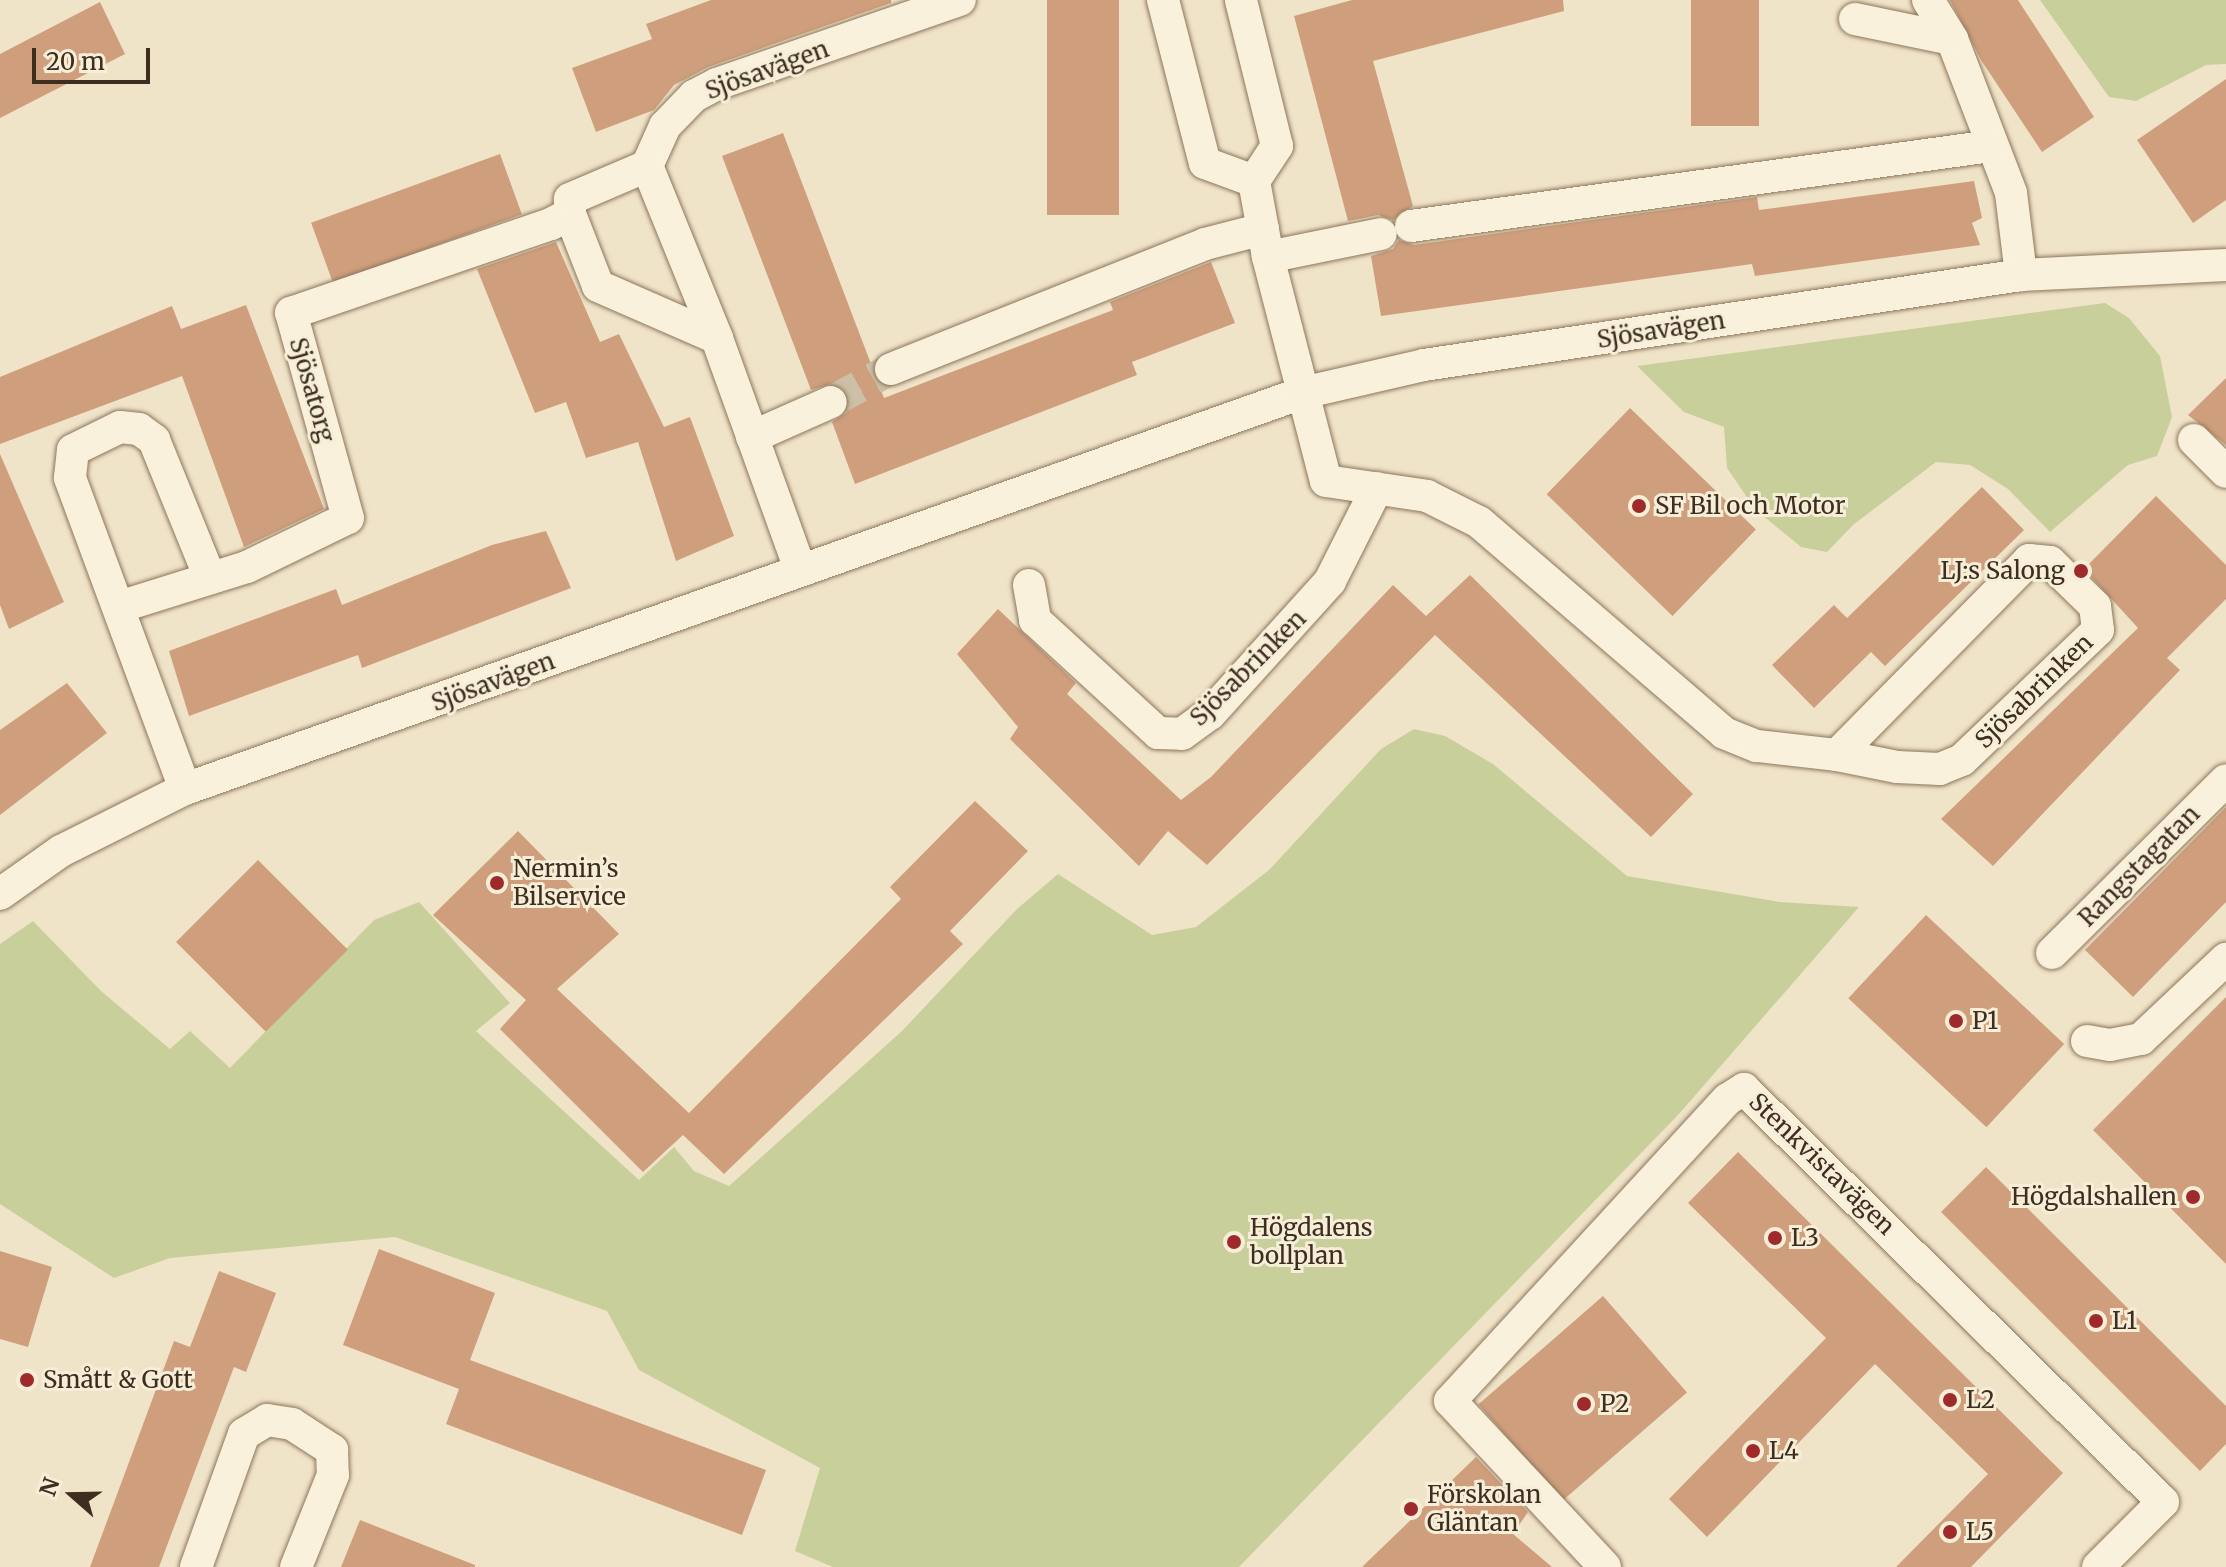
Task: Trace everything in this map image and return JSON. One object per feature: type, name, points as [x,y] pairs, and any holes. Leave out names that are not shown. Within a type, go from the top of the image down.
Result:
[{"type":"street","name":"Sjösavägen","points":[[647,166],[665,126],[694,96],[717,84],[960,0]]},
{"type":"street","points":[[1163,0],[1205,163],[1254,181]]},
{"type":"street","points":[[1928,0],[1952,39],[2011,193],[2021,275]]},
{"type":"street","points":[[1250,2],[1277,146],[1254,181],[1265,243],[1302,393]]},
{"type":"street","points":[[1855,19],[1952,39]]},
{"type":"street","points":[[891,369],[1205,244],[1265,243],[1396,230],[1991,146]]},
{"type":"street","name":"Sjösatorg","points":[[119,607],[247,567],[348,518],[291,313],[570,214],[570,199],[647,166]]},
{"type":"street","points":[[647,166],[717,338],[800,569]]},
{"type":"street","points":[[570,214],[598,286],[717,338]]},
{"type":"street","name":"Sjösavägen","points":[[0,894],[61,851],[185,789],[461,694],[800,569],[1302,393],[1424,365],[2021,275],[2226,265]]},
{"type":"street","name":"Sjösabrinken","points":[[1302,393],[1326,481],[1427,496],[1479,522],[1724,733],[1757,746],[1837,755],[1897,767],[1940,769],[1962,760],[2098,630],[2095,606],[2050,562],[2029,560],[1837,755]]},
{"type":"street","points":[[752,437],[831,402]]},
{"type":"street","points":[[185,789],[68,466],[73,450],[120,427],[139,429],[154,440],[210,578]]},
{"type":"street","points":[[2194,440],[2226,472]]},
{"type":"street","name":"Sjösabrinken","points":[[1029,585],[1035,620],[1158,733],[1182,734],[1210,714],[1330,581],[1377,488]]},
{"type":"street","name":"Rangstagatan","points":[[2052,953],[2226,780]]},
{"type":"street","points":[[2087,1041],[2110,1045],[2141,1039],[2226,959]]},
{"type":"street","name":"Stenkvistavägen","points":[[1605,1567],[1450,1401],[1728,1099],[1744,1089],[2163,1502],[2098,1567]]},
{"type":"street","points":[[196,1567],[244,1434],[267,1420],[292,1424],[332,1450],[333,1475],[296,1567]]},
{"type":"green space","points":[[2040,0],[2226,0],[2226,64],[2206,65],[2136,101],[2109,97]]},
{"type":"green space","points":[[2105,303],[2129,318],[2160,356],[2172,417],[2157,456],[2128,465],[2050,532],[2008,489],[1970,465],[1936,462],[1853,525],[1827,552],[1801,547],[1755,509],[1727,468],[1724,427],[1684,412],[1637,366]]},
{"type":"green space","points":[[1414,729],[1445,736],[1493,764],[1627,876],[1780,902],[1859,907],[1679,1114],[1239,1567],[833,1567],[795,1551],[820,1468],[639,1370],[607,1311],[395,1237],[170,1258],[114,1278],[0,1204],[0,944],[33,921],[101,991],[170,1049],[190,1031],[230,1068],[374,920],[419,902],[510,1003],[476,1031],[639,1180],[674,1147],[694,1171],[729,1186],[902,1031],[1017,909],[1058,874],[1152,935],[1196,927],[1269,870],[1381,749]]},
{"type":"building","points":[[711,0],[891,0],[891,3],[708,67],[674,85],[654,110],[596,132],[572,68],[652,39],[646,24]]},
{"type":"building","points":[[1047,0],[1119,0],[1119,215],[1047,215]]},
{"type":"building","points":[[1352,0],[1563,0],[1564,11],[1373,61],[1413,206],[1393,220],[1378,215],[1348,221],[1294,16]]},
{"type":"building","points":[[1691,0],[1759,0],[1759,126],[1691,126]]},
{"type":"building","points":[[1950,0],[2018,0],[2094,117],[2042,152],[1981,60]]},
{"type":"building","points":[[100,2],[125,54],[0,118],[0,54]]},
{"type":"building","points":[[2226,79],[2226,200],[2193,223],[2137,140]]},
{"type":"building","points":[[783,133],[884,398],[1113,310],[1110,302],[1211,262],[1235,323],[1132,362],[1137,375],[855,484],[832,422],[847,412],[849,395],[834,383],[811,390],[722,156]]},
{"type":"building","points":[[500,154],[522,214],[333,283],[311,223]]},
{"type":"building","points":[[1974,181],[1982,218],[1972,223],[1980,245],[1755,276],[1752,264],[1381,316],[1371,256],[1393,249],[1399,240],[1414,245],[1757,197],[1759,210]]},
{"type":"building","points":[[556,242],[600,342],[619,334],[664,427],[690,417],[734,536],[676,561],[638,442],[586,458],[566,402],[535,413],[477,269]]},
{"type":"building","points":[[246,305],[324,509],[244,547],[182,376],[0,444],[0,377],[172,306],[181,329]]},
{"type":"building","points":[[2226,378],[2226,445],[2188,415]]},
{"type":"building","points":[[1630,408],[1756,530],[1673,616],[1547,494]]},
{"type":"building","points":[[0,454],[64,602],[9,629],[0,605]]},
{"type":"building","points":[[1982,487],[2024,530],[1885,666],[1871,652],[1814,708],[1772,665],[1834,605],[1847,618]]},
{"type":"building","points":[[2156,496],[2226,565],[2226,599],[2167,658],[2180,670],[1993,866],[1941,819],[2138,628],[2084,569]]},
{"type":"building","points":[[546,531],[571,588],[362,668],[358,655],[189,716],[169,651],[336,589],[342,605],[492,545]]},
{"type":"building","points":[[1470,575],[1693,794],[1651,837],[1435,635],[1207,865],[1168,831],[1139,866],[1010,739],[1018,727],[957,654],[998,609],[1076,683],[1067,694],[1181,800],[1211,777],[1393,585],[1426,616]]},
{"type":"building","points":[[67,683],[107,733],[0,815],[0,730]]},
{"type":"building","points":[[975,801],[1028,851],[950,931],[963,944],[724,1174],[683,1135],[643,1172],[500,1029],[526,1000],[433,915],[518,831],[619,934],[557,989],[689,1113],[901,899],[890,887]]},
{"type":"building","points":[[2226,807],[2226,902],[2133,997],[2085,950]]},
{"type":"building","points":[[258,860],[348,950],[266,1032],[176,942]]},
{"type":"building","name":"P1","points":[[1926,915],[2064,1044],[1986,1127],[1848,998]]},
{"type":"building","name":"Högdalshallen","points":[[2226,997],[2226,1264],[2093,1130]]},
{"type":"building","points":[[1738,1152],[2063,1473],[1971,1567],[1896,1567],[1988,1474],[1875,1364],[1707,1537],[1669,1499],[1826,1338],[1688,1203]]},
{"type":"building","name":"L1","points":[[1986,1167],[2226,1406],[2226,1444],[2200,1471],[1941,1212]]},
{"type":"building","points":[[379,1249],[495,1293],[470,1360],[766,1470],[742,1535],[446,1424],[459,1389],[343,1345]]},
{"type":"building","points":[[0,1251],[52,1267],[28,1347],[0,1339]]},
{"type":"building","points":[[219,1271],[276,1293],[246,1372],[234,1367],[159,1567],[90,1567],[174,1341],[190,1347]]},
{"type":"building","name":"P2","points":[[1603,1296],[1687,1393],[1562,1501],[1478,1404]]},
{"type":"building","points":[[1476,1457],[1528,1512],[1513,1534],[1552,1567],[1362,1567]]},
{"type":"building","points":[[360,1520],[475,1565],[475,1567],[341,1567]]},
{"type":"tunnel","points":[[831,402],[891,369]]},
{"type":"place","name":"SF Bil och Motor","points":[[1639,506]]},
{"type":"place","name":"LJ:s Salong","points":[[2081,571]]},
{"type":"place","name":"Nermin’s Bilservice","points":[[497,883]]},
{"type":"place","name":"P1","points":[[1956,1021]]},
{"type":"place","name":"Högdalshallen","points":[[2193,1197]]},
{"type":"place","name":"L3","points":[[1775,1238]]},
{"type":"place","name":"Högdalens bollplan","points":[[1234,1242]]},
{"type":"place","name":"L1","points":[[2096,1321]]},
{"type":"place","name":"Smått & Gott","points":[[27,1380]]},
{"type":"place","name":"L2","points":[[1950,1400]]},
{"type":"place","name":"P2","points":[[1584,1404]]},
{"type":"place","name":"L4","points":[[1753,1451]]},
{"type":"place","name":"Förskolan Gläntan","points":[[1411,1509]]},
{"type":"place","name":"L5","points":[[1950,1532]]}]
